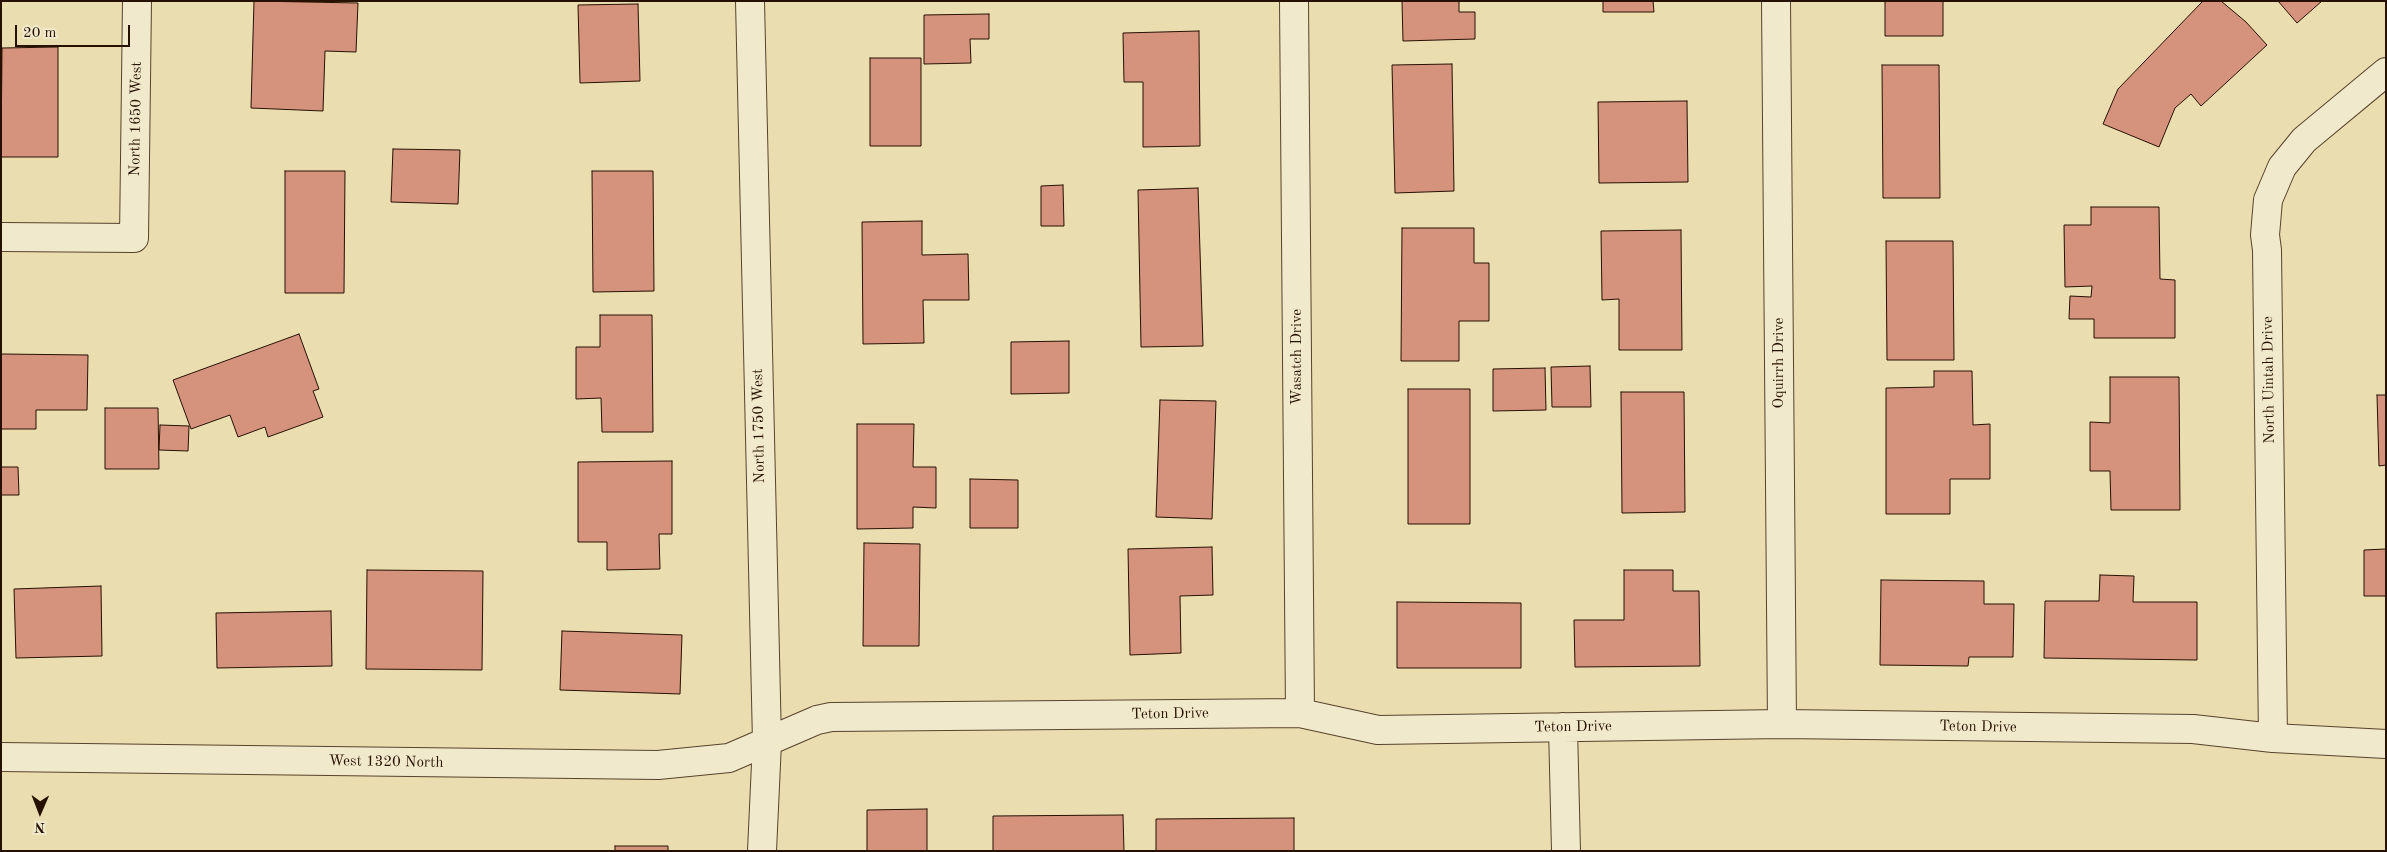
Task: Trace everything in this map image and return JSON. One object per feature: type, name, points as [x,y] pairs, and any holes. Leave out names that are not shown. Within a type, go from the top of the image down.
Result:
[{"type":"street","name":"North 1650 West","points":[[1,237],[134,238],[137,1]]},
{"type":"street","name":"North 1750 West","points":[[750,1],[767,742],[762,851]]},
{"type":"street","name":"Wasatch Drive","points":[[1294,1],[1300,712]]},
{"type":"street","name":"Oquirrh Drive","points":[[1776,1],[1782,724]]},
{"type":"street","name":"North Uintah Drive","points":[[2274,738],[2268,260],[2265,234],[2268,200],[2282,167],[2304,140],[2386,72]]},
{"type":"street","name":"Teton Drive","points":[[767,742],[817,720],[831,717],[1300,712],[1378,730],[1782,724],[2193,729],[2274,738],[2386,744]]},
{"type":"street","points":[[1563,727],[1566,851]]},
{"type":"street","name":"West 1320 North","points":[[1,757],[658,765],[729,758],[767,742]]},
{"type":"building","points":[[254,1],[358,3],[356,52],[325,51],[323,111],[251,108]]},
{"type":"building","points":[[1402,1],[1459,1],[1459,12],[1475,12],[1475,39],[1403,41]]},
{"type":"building","points":[[1603,1],[1653,1],[1654,12],[1603,12]]},
{"type":"building","points":[[1885,1],[1943,1],[1943,36],[1885,36]]},
{"type":"building","points":[[2203,1],[2221,1],[2246,22],[2267,45],[2201,106],[2191,94],[2175,108],[2159,147],[2103,124],[2118,89]]},
{"type":"building","points":[[2278,1],[2322,1],[2297,23]]},
{"type":"building","points":[[638,4],[640,81],[580,83],[578,5]]},
{"type":"building","points":[[989,14],[989,39],[970,39],[971,63],[924,64],[924,15]]},
{"type":"building","points":[[1199,31],[1200,146],[1143,147],[1143,82],[1124,82],[1123,33]]},
{"type":"building","points":[[58,47],[58,157],[1,157],[2,48]]},
{"type":"building","points":[[870,58],[921,58],[921,146],[870,146]]},
{"type":"building","points":[[1452,64],[1454,191],[1395,193],[1392,65]]},
{"type":"building","points":[[1882,65],[1939,65],[1940,198],[1883,198]]},
{"type":"building","points":[[1687,101],[1688,182],[1599,183],[1598,102]]},
{"type":"building","points":[[393,149],[460,150],[458,204],[391,202]]},
{"type":"building","points":[[285,171],[345,171],[344,293],[285,293]]},
{"type":"building","points":[[592,171],[653,171],[654,291],[593,292]]},
{"type":"building","points":[[1063,185],[1064,226],[1041,226],[1041,186]]},
{"type":"building","points":[[1198,188],[1203,346],[1141,347],[1138,190]]},
{"type":"building","points":[[2091,207],[2159,207],[2160,279],[2175,280],[2175,338],[2094,338],[2094,319],[2069,319],[2070,296],[2091,297],[2092,286],[2065,287],[2064,225],[2091,225]]},
{"type":"building","points":[[922,221],[922,255],[968,254],[969,300],[923,300],[924,343],[863,344],[862,222]]},
{"type":"building","points":[[1402,228],[1474,228],[1474,263],[1489,263],[1489,321],[1459,321],[1459,361],[1401,361]]},
{"type":"building","points":[[1681,230],[1682,350],[1619,350],[1619,299],[1602,300],[1601,231]]},
{"type":"building","points":[[1886,241],[1953,241],[1954,360],[1887,360]]},
{"type":"building","points":[[600,315],[652,315],[653,432],[602,432],[601,398],[576,399],[576,347],[600,347]]},
{"type":"building","points":[[299,334],[319,389],[313,391],[323,417],[268,437],[265,427],[238,437],[230,415],[191,429],[173,380]]},
{"type":"building","points":[[1069,341],[1069,393],[1011,394],[1011,342]]},
{"type":"building","points":[[1,354],[88,355],[87,410],[36,410],[36,429],[1,429]]},
{"type":"building","points":[[1590,366],[1591,407],[1552,407],[1551,367]]},
{"type":"building","points":[[1545,368],[1546,410],[1493,411],[1493,369]]},
{"type":"building","points":[[1934,371],[1972,371],[1973,425],[1990,424],[1990,479],[1950,479],[1950,514],[1886,514],[1886,388],[1934,387]]},
{"type":"building","points":[[2110,377],[2179,377],[2180,510],[2111,510],[2110,471],[2090,471],[2090,422],[2110,423]]},
{"type":"building","points":[[1408,389],[1470,389],[1470,524],[1408,524]]},
{"type":"building","points":[[1621,392],[1684,392],[1685,512],[1622,513]]},
{"type":"building","points":[[2377,395],[2386,395],[2386,465],[2379,466]]},
{"type":"building","points":[[1160,400],[1216,401],[1212,519],[1156,517]]},
{"type":"building","points":[[105,408],[158,408],[159,469],[105,469]]},
{"type":"building","points":[[857,424],[914,424],[913,467],[936,467],[936,508],[913,507],[913,528],[857,529]]},
{"type":"building","points":[[160,425],[189,426],[188,451],[159,450]]},
{"type":"building","points":[[672,461],[672,534],[659,534],[660,569],[607,570],[607,542],[578,542],[578,462]]},
{"type":"building","points":[[1,467],[18,467],[19,495],[1,495]]},
{"type":"building","points":[[970,479],[1018,480],[1018,528],[970,528]]},
{"type":"building","points":[[864,543],[920,544],[919,646],[863,646]]},
{"type":"building","points":[[1212,547],[1213,595],[1180,596],[1181,653],[1130,655],[1128,549]]},
{"type":"building","points":[[2386,549],[2386,596],[2364,596],[2364,550]]},
{"type":"building","points":[[367,570],[483,571],[482,670],[366,669]]},
{"type":"building","points":[[1624,570],[1673,570],[1673,591],[1699,591],[1700,666],[1575,667],[1574,620],[1624,620]]},
{"type":"building","points":[[2100,575],[2134,576],[2133,602],[2197,602],[2197,660],[2044,658],[2045,601],[2099,601]]},
{"type":"building","points":[[1881,580],[1984,581],[1984,604],[2014,604],[2013,657],[1969,657],[1968,666],[1880,665]]},
{"type":"building","points":[[101,586],[102,656],[16,658],[14,589]]},
{"type":"building","points":[[1397,602],[1521,603],[1521,668],[1397,668]]},
{"type":"building","points":[[331,611],[332,666],[217,668],[216,613]]},
{"type":"building","points":[[562,631],[682,635],[680,694],[560,690]]},
{"type":"building","points":[[927,809],[927,851],[867,851],[867,810]]},
{"type":"building","points":[[1123,815],[1124,851],[993,851],[993,816]]},
{"type":"building","points":[[1294,818],[1294,851],[1156,851],[1156,819]]},
{"type":"building","points":[[615,846],[668,846],[668,851],[615,851]]}]
